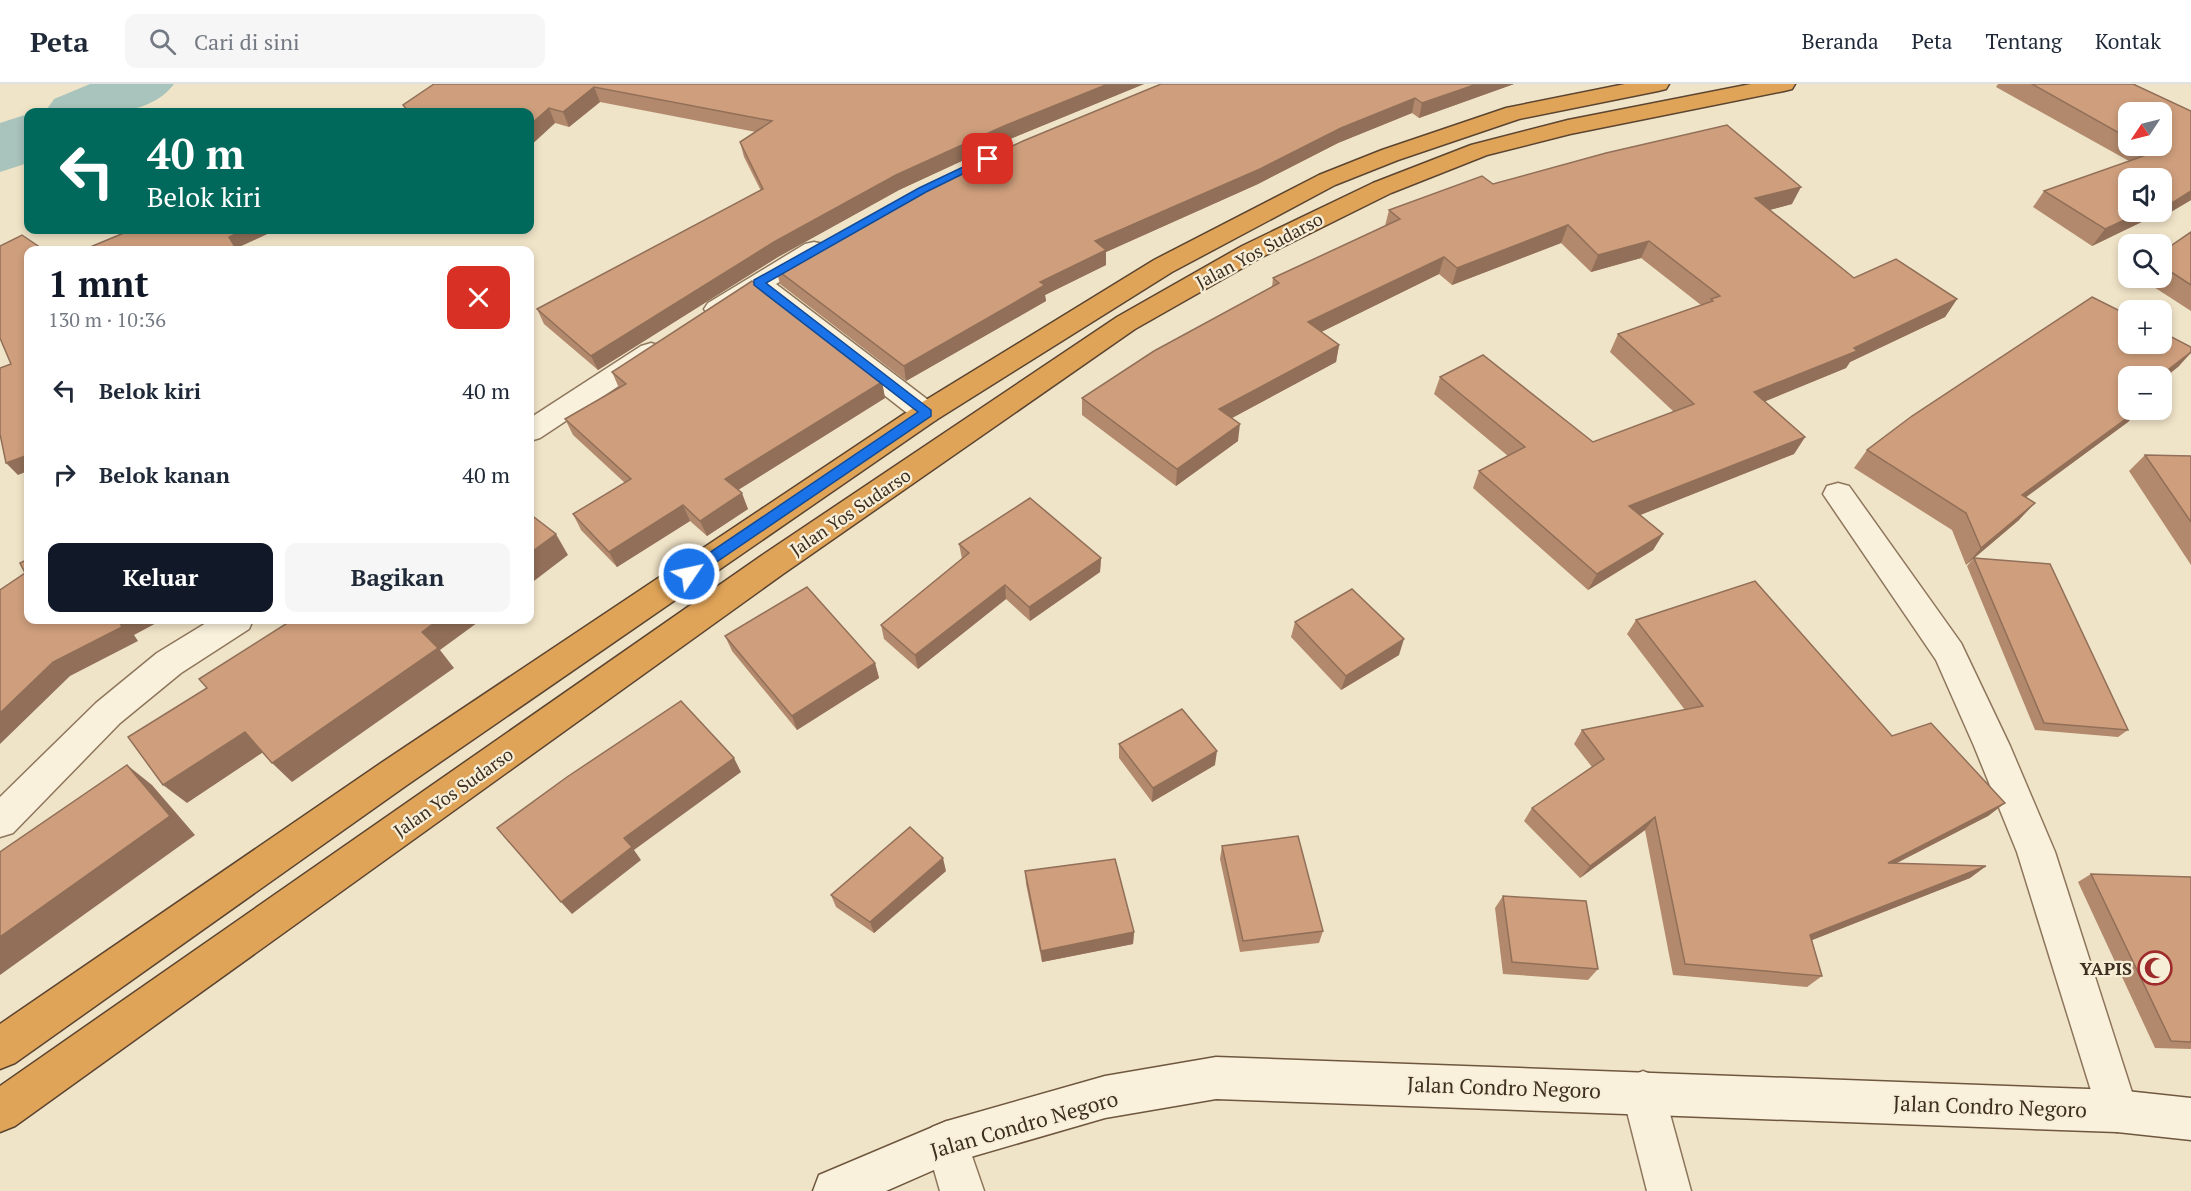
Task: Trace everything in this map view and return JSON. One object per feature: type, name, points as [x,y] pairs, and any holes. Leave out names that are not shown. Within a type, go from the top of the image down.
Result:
[{"type":"highway","name":"Jalan Yos Sudarso","points":[[0,1048],[926,413],[1163,266],[1327,180],[1401,151],[1514,113],[1658,84]]},
{"type":"highway","name":"Jalan Yos Sudarso","points":[[0,1111],[772,565],[1126,323],[1251,252],[1382,188],[1479,150],[1568,127],[1784,84]]},
{"type":"highway","points":[[570,655],[604,685]]},
{"type":"street","points":[[699,321],[758,283],[836,238]]},
{"type":"street","points":[[758,283],[926,413]]},
{"type":"street","points":[[534,428],[669,341]]},
{"type":"street","points":[[1838,494],[1949,653],[1992,746],[2036,852],[2117,1111]]},
{"type":"street","points":[[0,821],[108,712],[169,663],[231,624]]},
{"type":"street","name":"Jalan Condro Negoro","points":[[835,1191],[947,1142],[1105,1097],[1216,1078],[2117,1111],[2191,1119]]},
{"type":"street","points":[[1643,1092],[1669,1191]]},
{"type":"street","points":[[947,1142],[962,1191]]},
{"type":"building","points":[[434,84],[1108,84],[1004,126],[896,175],[774,242],[591,356],[537,309],[763,189],[740,142],[772,121],[594,87],[563,112],[549,108],[534,121],[534,108],[406,108],[403,105]]},
{"type":"building","points":[[1161,84],[1477,84],[1422,103],[1415,98],[1341,128],[1260,169],[1095,241],[1106,250],[1040,282],[1045,285],[904,366],[776,269],[921,188],[1023,141]]},
{"type":"building","points":[[2032,84],[2133,84],[2172,102],[2118,102],[2118,132]]},
{"type":"building","points":[[2172,102],[2191,111],[2191,191],[2172,203],[2172,168],[2118,168],[2118,222],[2120,222],[2105,229],[2044,191],[2144,156],[2172,156]]},
{"type":"building","points":[[1727,125],[1801,187],[1755,198],[1854,278],[1896,259],[1957,299],[1854,348],[1857,351],[1754,392],[1805,437],[1629,506],[1663,534],[1597,574],[1479,471],[1525,447],[1440,377],[1483,355],[1593,442],[1694,404],[1618,334],[1713,301],[1711,299],[1720,296],[1649,241],[1598,255],[1568,225],[1457,268],[1444,257],[1308,322],[1339,345],[1219,409],[1240,424],[1177,469],[1082,398],[1154,351],[1279,283],[1273,278],[1400,219],[1389,210],[1482,176],[1493,184],[1606,153]]},
{"type":"building","points":[[2191,232],[2191,285],[2172,273],[2172,245]]},
{"type":"building","points":[[121,234],[235,234],[229,237],[235,246],[93,246]]},
{"type":"building","points":[[22,235],[38,246],[24,246],[24,456],[6,463],[0,434],[0,368],[11,364],[0,338],[0,246]]},
{"type":"building","points":[[752,281],[882,382],[725,479],[742,493],[700,521],[683,505],[609,552],[573,514],[631,479],[565,419],[626,384],[612,372]]},
{"type":"building","points":[[2092,297],[2118,310],[2118,354],[2172,354],[2172,337],[2191,347],[2191,352],[2172,367],[2118,366],[2118,420],[2124,420],[2022,495],[2035,503],[1981,548],[1966,513],[1867,450],[1912,416]]},
{"type":"building","points":[[2145,455],[2191,456],[2191,522]]},
{"type":"building","points":[[1030,498],[1101,558],[1029,607],[1005,585],[915,655],[881,625],[969,553],[959,544]]},
{"type":"building","points":[[534,517],[556,534],[534,550]]},
{"type":"building","points":[[1974,558],[2050,564],[2128,730],[2044,723]]},
{"type":"building","points":[[24,574],[24,624],[120,624],[122,627],[53,662],[0,713],[0,590]]},
{"type":"building","points":[[1755,581],[1892,736],[1931,723],[2005,803],[1888,863],[1986,866],[1810,935],[1822,976],[1685,964],[1655,817],[1590,866],[1532,808],[1604,759],[1582,730],[1703,706],[1636,620]]},
{"type":"building","points":[[807,587],[875,663],[792,716],[725,636]]},
{"type":"building","points":[[1352,589],[1404,639],[1346,676],[1295,622]]},
{"type":"building","points":[[286,624],[433,624],[422,632],[438,648],[272,763],[245,732],[163,785],[128,737],[207,688],[199,679]]},
{"type":"building","points":[[681,701],[734,758],[624,838],[632,847],[561,902],[497,828],[567,777]]},
{"type":"building","points":[[1182,709],[1217,751],[1153,788],[1119,744]]},
{"type":"building","points":[[127,765],[170,816],[0,937],[0,852]]},
{"type":"building","points":[[910,827],[943,858],[870,922],[831,895]]},
{"type":"building","points":[[1298,836],[1323,931],[1243,941],[1222,846]]},
{"type":"building","points":[[1115,859],[1134,932],[1041,951],[1025,871]]},
{"type":"building","name":"YAPIS","points":[[2091,874],[2191,877],[2191,1042],[2171,1041]]},
{"type":"building","points":[[1503,896],[1586,901],[1598,969],[1512,962]]},
{"type":"waterway","points":[[86,108],[143,84]]},
{"type":"waterway","points":[[0,153],[24,136]]},
{"type":"place","name":"YAPIS","points":[[2155,968]]},
{"type":"route","points":[[689,574],[926,413],[898,389],[758,283],[923,190],[988,159]]}]
